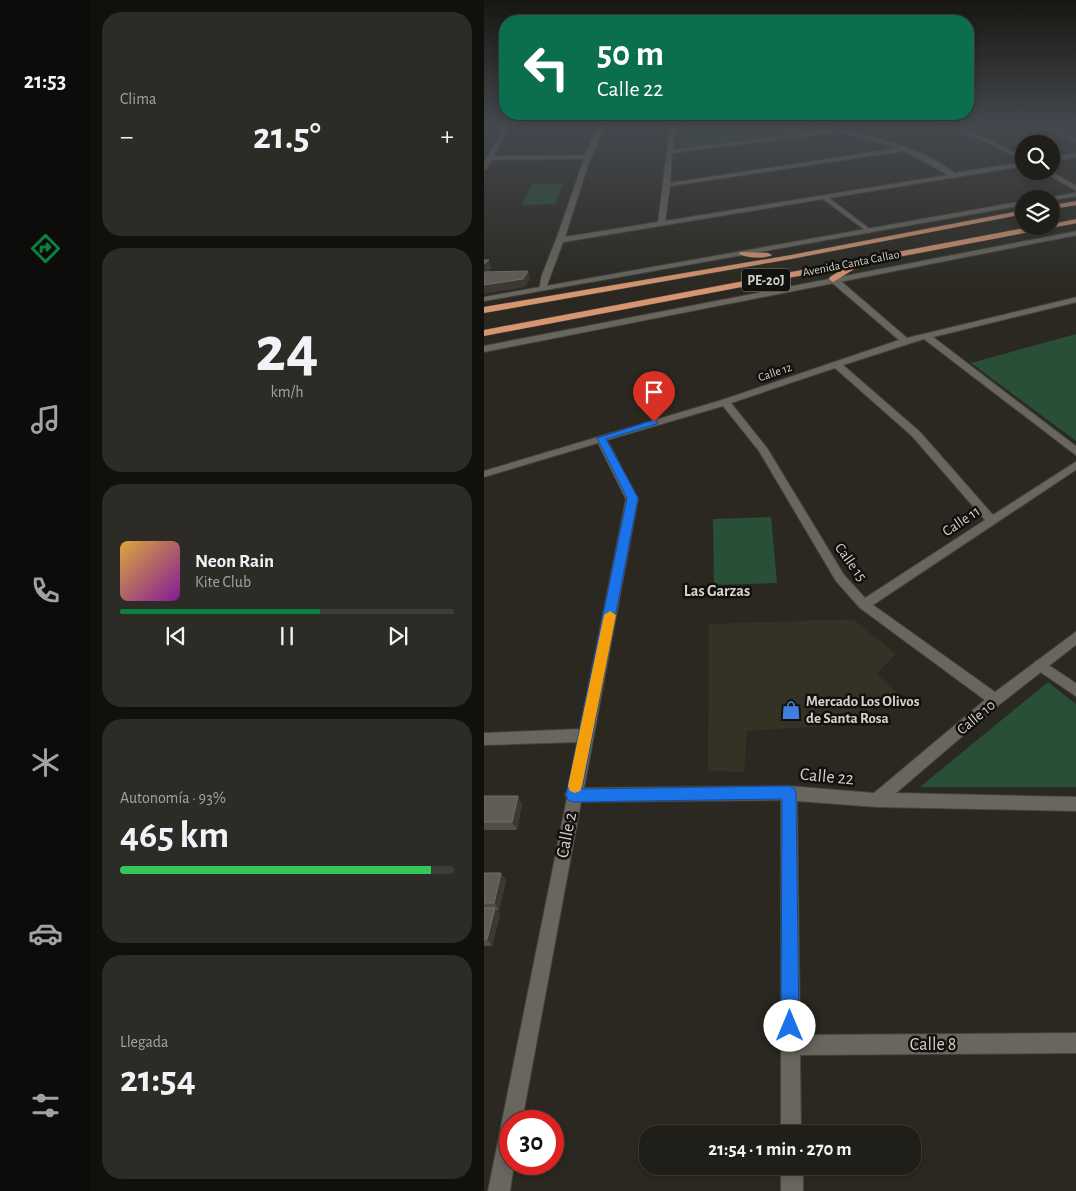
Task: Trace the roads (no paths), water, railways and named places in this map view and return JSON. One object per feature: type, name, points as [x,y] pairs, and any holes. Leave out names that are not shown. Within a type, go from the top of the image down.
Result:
[{"type":"highway","points":[[1060,206],[1076,203]]},
{"type":"highway","name":"Avenida Canta Callao","points":[[484,310],[791,257],[1015,214]]},
{"type":"highway","points":[[1060,224],[1076,221]]},
{"type":"highway","name":"Avenida Canta Callao","points":[[484,333],[1015,232]]},
{"type":"highway","points":[[743,254],[791,257]]},
{"type":"highway","points":[[833,279],[858,263]]},
{"type":"street","points":[[542,288],[580,180]]},
{"type":"street","points":[[661,223],[667,180]]},
{"type":"street","points":[[667,185],[703,180]]},
{"type":"street","points":[[560,240],[919,180]]},
{"type":"street","points":[[1060,180],[1076,189]]},
{"type":"street","points":[[1060,197],[1076,194]]},
{"type":"street","points":[[823,196],[870,231]]},
{"type":"street","name":"Avenida Canta Callao","points":[[484,299],[1015,205]]},
{"type":"street","name":"Avenida Canta Callao","points":[[484,348],[1076,233]]},
{"type":"street","points":[[833,279],[905,341]]},
{"type":"street","name":"Calle 12","points":[[484,474],[725,402],[905,341],[1076,299]]},
{"type":"street","points":[[926,336],[1076,453]]},
{"type":"street","points":[[836,364],[916,434],[991,520]]},
{"type":"street","name":"Calle 15","points":[[725,402],[763,450],[840,578],[864,605],[995,700]]},
{"type":"street","name":"Calle 2","points":[[514,1110],[573,795],[587,735],[632,498],[601,438]]},
{"type":"street","name":"Calle 11","points":[[864,605],[1076,464]]},
{"type":"street","name":"Calle 10","points":[[878,800],[995,700],[1076,636]]},
{"type":"street","points":[[1040,665],[1076,692]]},
{"type":"street","points":[[484,739],[587,735]]},
{"type":"street","points":[[789,792],[791,1125]]},
{"type":"street","name":"Calle 22","points":[[573,795],[789,792],[878,800],[1076,804]]},
{"type":"street","name":"Calle 8","points":[[790,1045],[1076,1043]]},
{"type":"street","points":[[499,1191],[502,1175]]},
{"type":"street","points":[[792,1175],[792,1191]]},
{"type":"place","name":"Mercado Los Olivos de Santa Rosa","points":[[791,710]]},
{"type":"district","name":"Las Garzas","points":[[717,590]]}]
